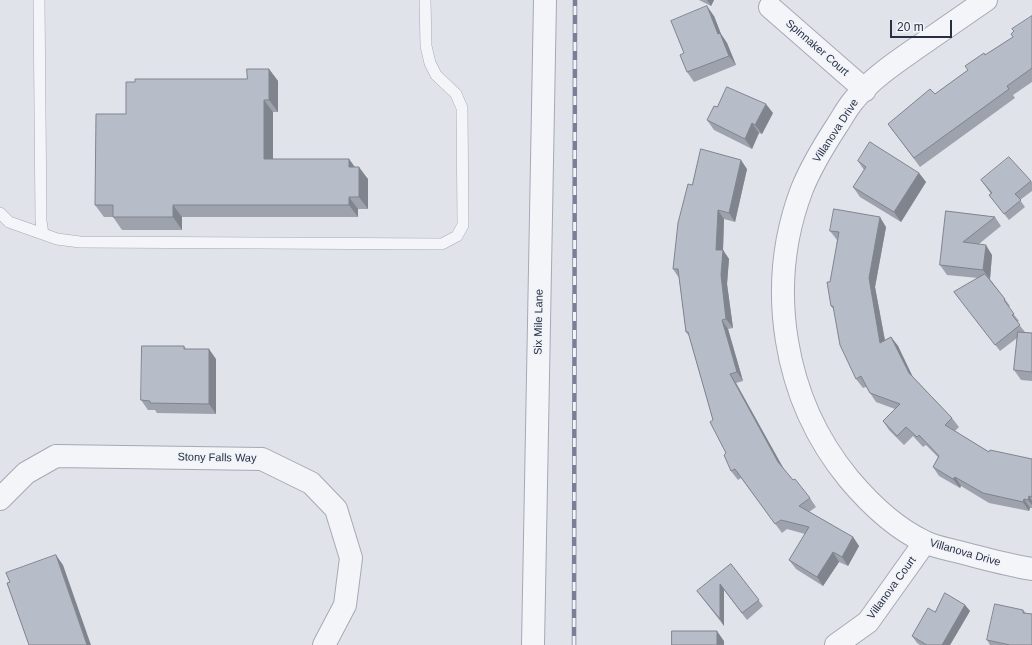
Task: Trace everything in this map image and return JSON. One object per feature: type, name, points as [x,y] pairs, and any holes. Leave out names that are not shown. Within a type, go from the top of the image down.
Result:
[{"type":"street","name":"Six Mile Lane","points":[[533,645],[545,0]]},
{"type":"street","name":"Villanova Drive","points":[[986,0],[886,69],[854,100],[819,153],[802,189],[790,230],[783,269],[783,311],[788,352],[802,398],[816,430],[838,465],[863,496],[891,521],[925,542],[1013,566],[1032,569]]},
{"type":"street","name":"Spinnaker Court","points":[[770,6],[865,90]]},
{"type":"street","name":"Stony Falls Way","points":[[0,499],[26,473],[56,456],[262,459],[311,483],[336,509],[351,558],[345,605],[324,645]]},
{"type":"street","name":"Villanova Court","points":[[836,645],[868,622],[925,542]]},
{"type":"lane","points":[[39,0],[41,221],[44,234]]},
{"type":"lane","points":[[0,213],[9,222],[58,239],[80,242],[442,244],[457,236],[463,225],[462,108],[456,94],[436,74],[430,63],[426,46],[425,0]]},
{"type":"building","points":[[707,6],[718,34],[720,33],[729,56],[687,72],[680,55],[684,53],[671,21]]},
{"type":"building","points":[[1032,16],[1032,68],[1007,86],[1009,89],[914,158],[888,124],[930,89],[935,94],[968,70],[965,66],[984,53],[985,55],[1013,37],[1011,34],[1014,31],[1012,29]]},
{"type":"building","points":[[247,69],[269,69],[269,100],[264,100],[264,159],[349,159],[349,167],[359,167],[359,197],[349,197],[349,205],[173,205],[173,217],[113,217],[113,205],[95,205],[96,114],[126,114],[126,82],[135,82],[135,79],[247,79]]},
{"type":"building","points":[[727,87],[766,104],[755,125],[752,123],[745,139],[707,120],[714,106],[717,107]]},
{"type":"building","points":[[870,142],[919,173],[894,212],[853,187],[866,167],[858,161]]},
{"type":"building","points":[[701,149],[741,160],[729,213],[718,210],[716,250],[723,250],[721,275],[726,319],[722,320],[737,372],[730,374],[778,462],[793,480],[795,479],[810,498],[799,506],[853,537],[842,557],[833,552],[817,577],[789,560],[809,527],[781,520],[775,524],[735,469],[731,471],[724,455],[726,453],[710,422],[713,420],[688,332],[686,332],[678,269],[673,269],[678,223],[688,184],[692,185]]},
{"type":"building","points":[[1009,157],[1031,181],[1015,194],[1021,200],[1004,214],[989,195],[992,193],[981,180]]},
{"type":"building","points":[[834,209],[880,217],[869,278],[880,343],[891,337],[909,373],[952,418],[945,425],[989,452],[990,450],[1032,459],[1032,497],[1029,496],[1028,500],[1024,499],[1023,502],[983,493],[955,477],[953,479],[933,467],[939,456],[919,435],[917,437],[906,427],[897,436],[883,421],[900,404],[870,393],[861,376],[856,379],[840,345],[827,282],[830,282],[839,232],[830,231]]},
{"type":"building","points":[[946,211],[995,217],[963,242],[986,245],[983,270],[940,265]]},
{"type":"building","points":[[985,274],[1005,299],[1004,300],[1014,314],[1012,315],[1020,325],[995,345],[954,292]]},
{"type":"building","points":[[1018,332],[1032,333],[1032,372],[1014,370]]},
{"type":"building","points":[[142,346],[184,346],[184,349],[209,349],[209,404],[150,403],[150,401],[141,400]]},
{"type":"building","points":[[56,555],[87,645],[29,645],[7,583],[10,582],[6,573]]},
{"type":"building","points":[[731,564],[759,600],[742,613],[720,584],[720,619],[697,591]]},
{"type":"building","points":[[945,593],[965,605],[942,645],[927,645],[912,636],[928,608],[935,612]]},
{"type":"building","points":[[995,604],[1023,610],[1023,613],[1032,614],[1032,645],[1010,645],[987,640]]},
{"type":"building","points":[[672,631],[717,631],[717,645],[672,645]]},
{"type":"railway","points":[[574,645],[575,0]]}]
